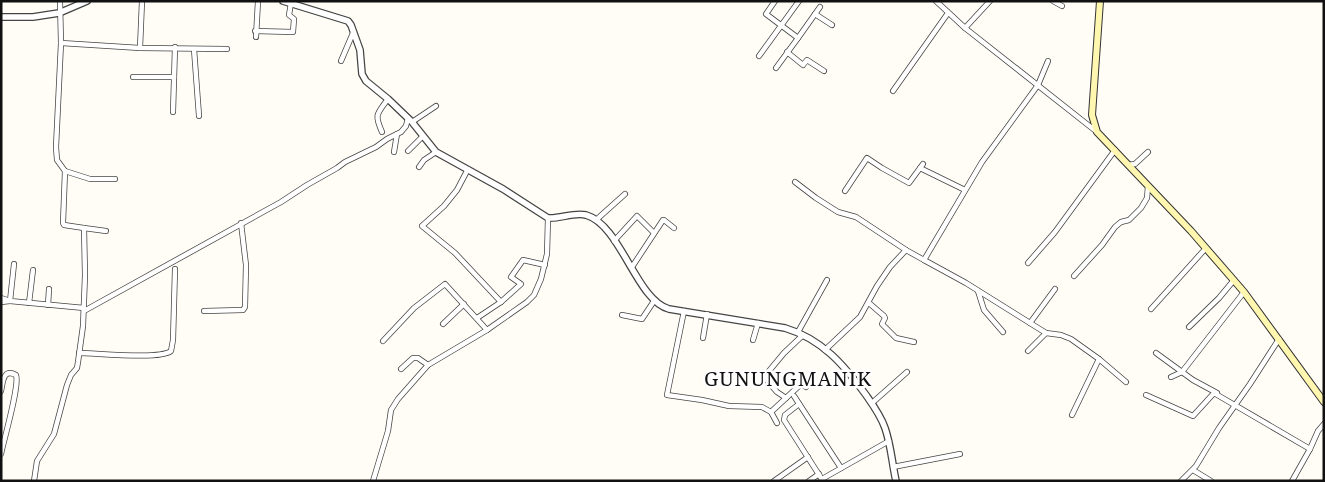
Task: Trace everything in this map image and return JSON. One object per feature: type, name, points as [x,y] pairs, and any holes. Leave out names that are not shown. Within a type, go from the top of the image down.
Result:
[{"type":"main road","points":[[1100,1],[1092,115],[1097,132],[1234,280],[1324,402]]},
{"type":"street","points":[[60,1],[61,43],[56,147],[57,160],[65,172],[63,223],[64,225],[106,230]]},
{"type":"street","points":[[1,17],[33,17],[59,14],[87,1]]},
{"type":"street","points":[[140,48],[142,1]]},
{"type":"street","points":[[256,37],[258,1]]},
{"type":"street","points":[[283,1],[348,21],[354,31],[360,50],[362,74],[366,81],[410,120],[436,152],[503,189],[548,218],[556,219],[580,214],[596,220],[614,241],[654,301],[664,307],[758,323],[801,333],[825,350],[846,368],[872,403],[885,427],[896,481]]},
{"type":"street","points":[[774,1],[766,14],[798,38]]},
{"type":"street","points":[[759,56],[780,24],[799,1]]},
{"type":"street","points":[[936,1],[965,28],[1097,132]]},
{"type":"street","points":[[965,28],[990,1]]},
{"type":"street","points":[[1053,1],[1062,6]]},
{"type":"street","points":[[255,31],[293,32],[294,19],[289,15],[291,3]]},
{"type":"street","points":[[776,68],[820,7]]},
{"type":"street","points":[[893,91],[948,12]]},
{"type":"street","points":[[815,14],[832,25]]},
{"type":"street","points":[[341,61],[354,31]]},
{"type":"street","points":[[61,43],[140,48],[227,50]]},
{"type":"street","points":[[173,112],[175,48]]},
{"type":"street","points":[[194,49],[199,116]]},
{"type":"street","points":[[787,52],[803,65],[807,60],[824,70]]},
{"type":"street","points":[[924,260],[965,190],[1002,133],[1038,85],[1048,61]]},
{"type":"street","points":[[133,77],[174,77]]},
{"type":"street","points":[[382,132],[377,121],[377,114],[388,99]]},
{"type":"street","points":[[1,300],[84,310],[281,202],[345,162],[376,147],[400,132],[410,120],[436,106]]},
{"type":"street","points":[[394,152],[397,134]]},
{"type":"street","points":[[408,151],[423,136]]},
{"type":"street","points":[[1028,263],[1055,232],[1115,150]]},
{"type":"street","points":[[419,167],[424,160],[436,152]]},
{"type":"street","points":[[1128,165],[1135,164],[1148,152]]},
{"type":"street","points":[[844,191],[867,158],[909,183],[921,166],[965,190]]},
{"type":"street","points":[[468,169],[457,190],[444,206],[422,226],[455,253],[501,302]]},
{"type":"street","points":[[65,172],[90,178],[115,179]]},
{"type":"street","points":[[795,182],[838,212],[856,217],[906,250],[978,290],[1046,333],[1061,335],[1071,339],[1126,382]]},
{"type":"street","points":[[1074,276],[1119,223],[1129,220],[1141,208],[1147,198],[1148,185]]},
{"type":"street","points":[[596,220],[625,194]]},
{"type":"street","points":[[614,241],[637,216],[654,233]]},
{"type":"street","points":[[373,481],[386,440],[392,407],[428,365],[487,330],[534,295],[542,279],[547,254],[548,218]]},
{"type":"street","points":[[632,267],[664,220],[674,228]]},
{"type":"street","points":[[204,311],[229,312],[242,310],[245,307],[246,265],[241,223]]},
{"type":"street","points":[[34,481],[37,461],[54,434],[67,385],[71,375],[77,368],[84,310],[84,228]]},
{"type":"street","points":[[1152,309],[1206,248]]},
{"type":"street","points":[[825,350],[860,317],[890,267],[906,250]]},
{"type":"street","points":[[477,318],[501,302],[521,284],[511,277],[524,260],[545,264]]},
{"type":"street","points":[[10,301],[14,264]]},
{"type":"street","points":[[79,353],[148,356],[166,355],[171,351],[175,269]]},
{"type":"street","points":[[29,303],[33,270]]},
{"type":"street","points":[[786,398],[764,377],[801,333],[827,280]]},
{"type":"street","points":[[1189,327],[1219,298],[1234,280]]},
{"type":"street","points":[[383,341],[414,308],[445,284],[487,330]]},
{"type":"street","points":[[48,305],[49,289]]},
{"type":"street","points":[[1030,323],[1055,289]]},
{"type":"street","points":[[978,290],[984,310],[1003,332]]},
{"type":"street","points":[[1171,377],[1182,372],[1244,292]]},
{"type":"street","points":[[622,315],[642,319],[654,301]]},
{"type":"street","points":[[869,303],[884,316],[882,324],[895,338],[914,342]]},
{"type":"street","points":[[444,324],[464,304]]},
{"type":"street","points":[[684,311],[667,394],[729,406],[757,406],[771,412],[777,423]]},
{"type":"street","points":[[703,338],[707,314]]},
{"type":"street","points":[[753,340],[758,323]]},
{"type":"street","points":[[1028,351],[1046,333]]},
{"type":"street","points":[[1180,481],[1193,470],[1279,339]]},
{"type":"street","points":[[1156,353],[1193,380],[1310,449]]},
{"type":"street","points":[[402,369],[411,359],[415,358],[428,365]]},
{"type":"street","points":[[1072,415],[1099,359]]},
{"type":"street","points":[[1,391],[4,376],[12,372],[18,379],[1,452]]},
{"type":"street","points":[[872,403],[907,372]]},
{"type":"street","points":[[771,412],[802,384],[806,387]]},
{"type":"street","points":[[1146,394],[1193,416],[1214,393],[1235,404]]},
{"type":"street","points":[[794,396],[841,468]]},
{"type":"street","points":[[799,404],[785,415],[784,420],[823,480],[889,441]]},
{"type":"street","points":[[1292,481],[1318,431],[1324,424]]},
{"type":"street","points":[[893,467],[960,454]]},
{"type":"street","points":[[774,481],[808,457]]},
{"type":"street","points":[[1193,470],[1211,481]]},
{"type":"street","points":[[810,481],[819,474]]},
{"type":"district","name":"GUNUNGMANIK","points":[[788,379]]}]
